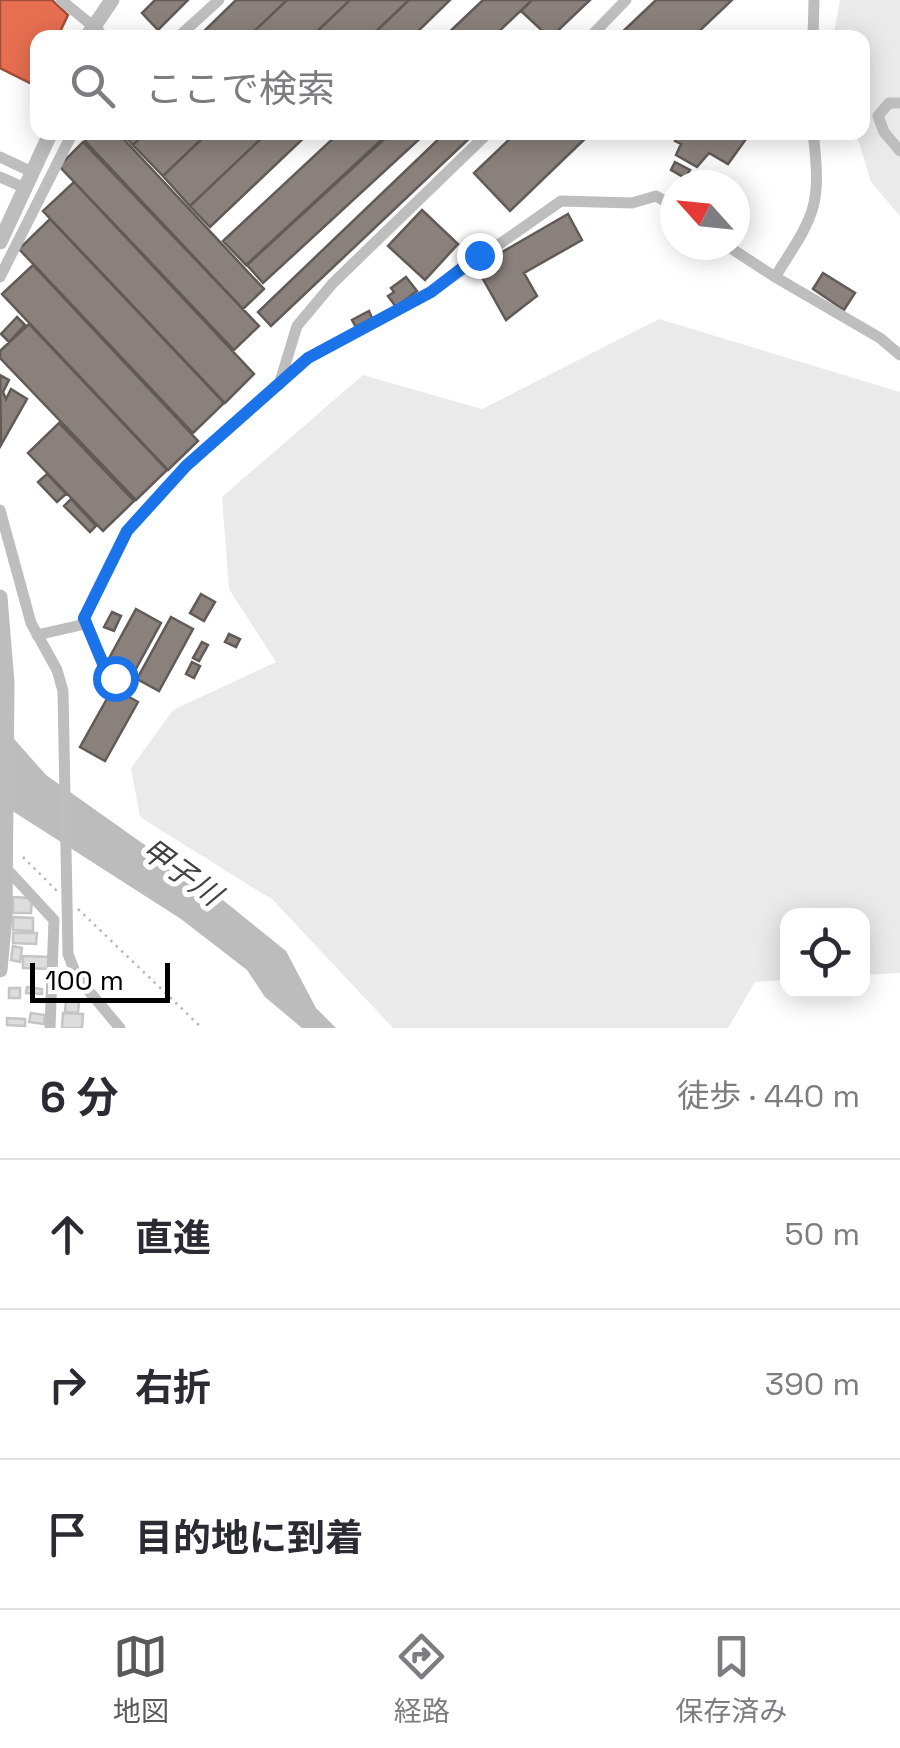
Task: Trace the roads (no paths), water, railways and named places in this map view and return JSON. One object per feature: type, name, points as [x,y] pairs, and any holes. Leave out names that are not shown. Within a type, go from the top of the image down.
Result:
[{"type":"highway","points":[[95,30],[112,0]]},
{"type":"highway","points":[[96,30],[122,0]]},
{"type":"highway","points":[[28,170],[38,140]]},
{"type":"highway","points":[[0,219],[46,140]]},
{"type":"highway","points":[[0,242],[20,186]]},
{"type":"highway","points":[[0,597],[6,683],[0,970]]},
{"type":"street","points":[[61,0],[89,30]]},
{"type":"street","points":[[186,30],[218,0]]},
{"type":"street","points":[[596,30],[626,0]]},
{"type":"street","points":[[813,30],[814,0]]},
{"type":"street","points":[[900,103],[890,103],[878,116],[900,151]]},
{"type":"street","points":[[0,277],[69,140]]},
{"type":"street","points":[[279,385],[298,326],[333,282],[482,140]]},
{"type":"street","points":[[775,277],[816,208],[820,188],[814,140]]},
{"type":"street","points":[[0,157],[28,170]]},
{"type":"street","points":[[0,176],[20,186]]},
{"type":"street","points":[[38,635],[81,625],[127,531],[186,466],[308,358],[431,292],[561,202],[660,198]]},
{"type":"street","points":[[749,260],[880,338],[900,355]]},
{"type":"street","points":[[0,510],[38,635],[57,670],[63,691],[68,954],[77,978],[120,1028]]},
{"type":"street","points":[[84,618],[103,664],[115,678],[131,685]]},
{"type":"street","points":[[3,863],[54,920],[50,1028]]},
{"type":"water","name":"甲子川","points":[[0,723],[46,775],[224,901],[286,951],[316,1008],[336,1028],[302,1028],[265,997],[247,970],[181,919],[0,803]]}]
